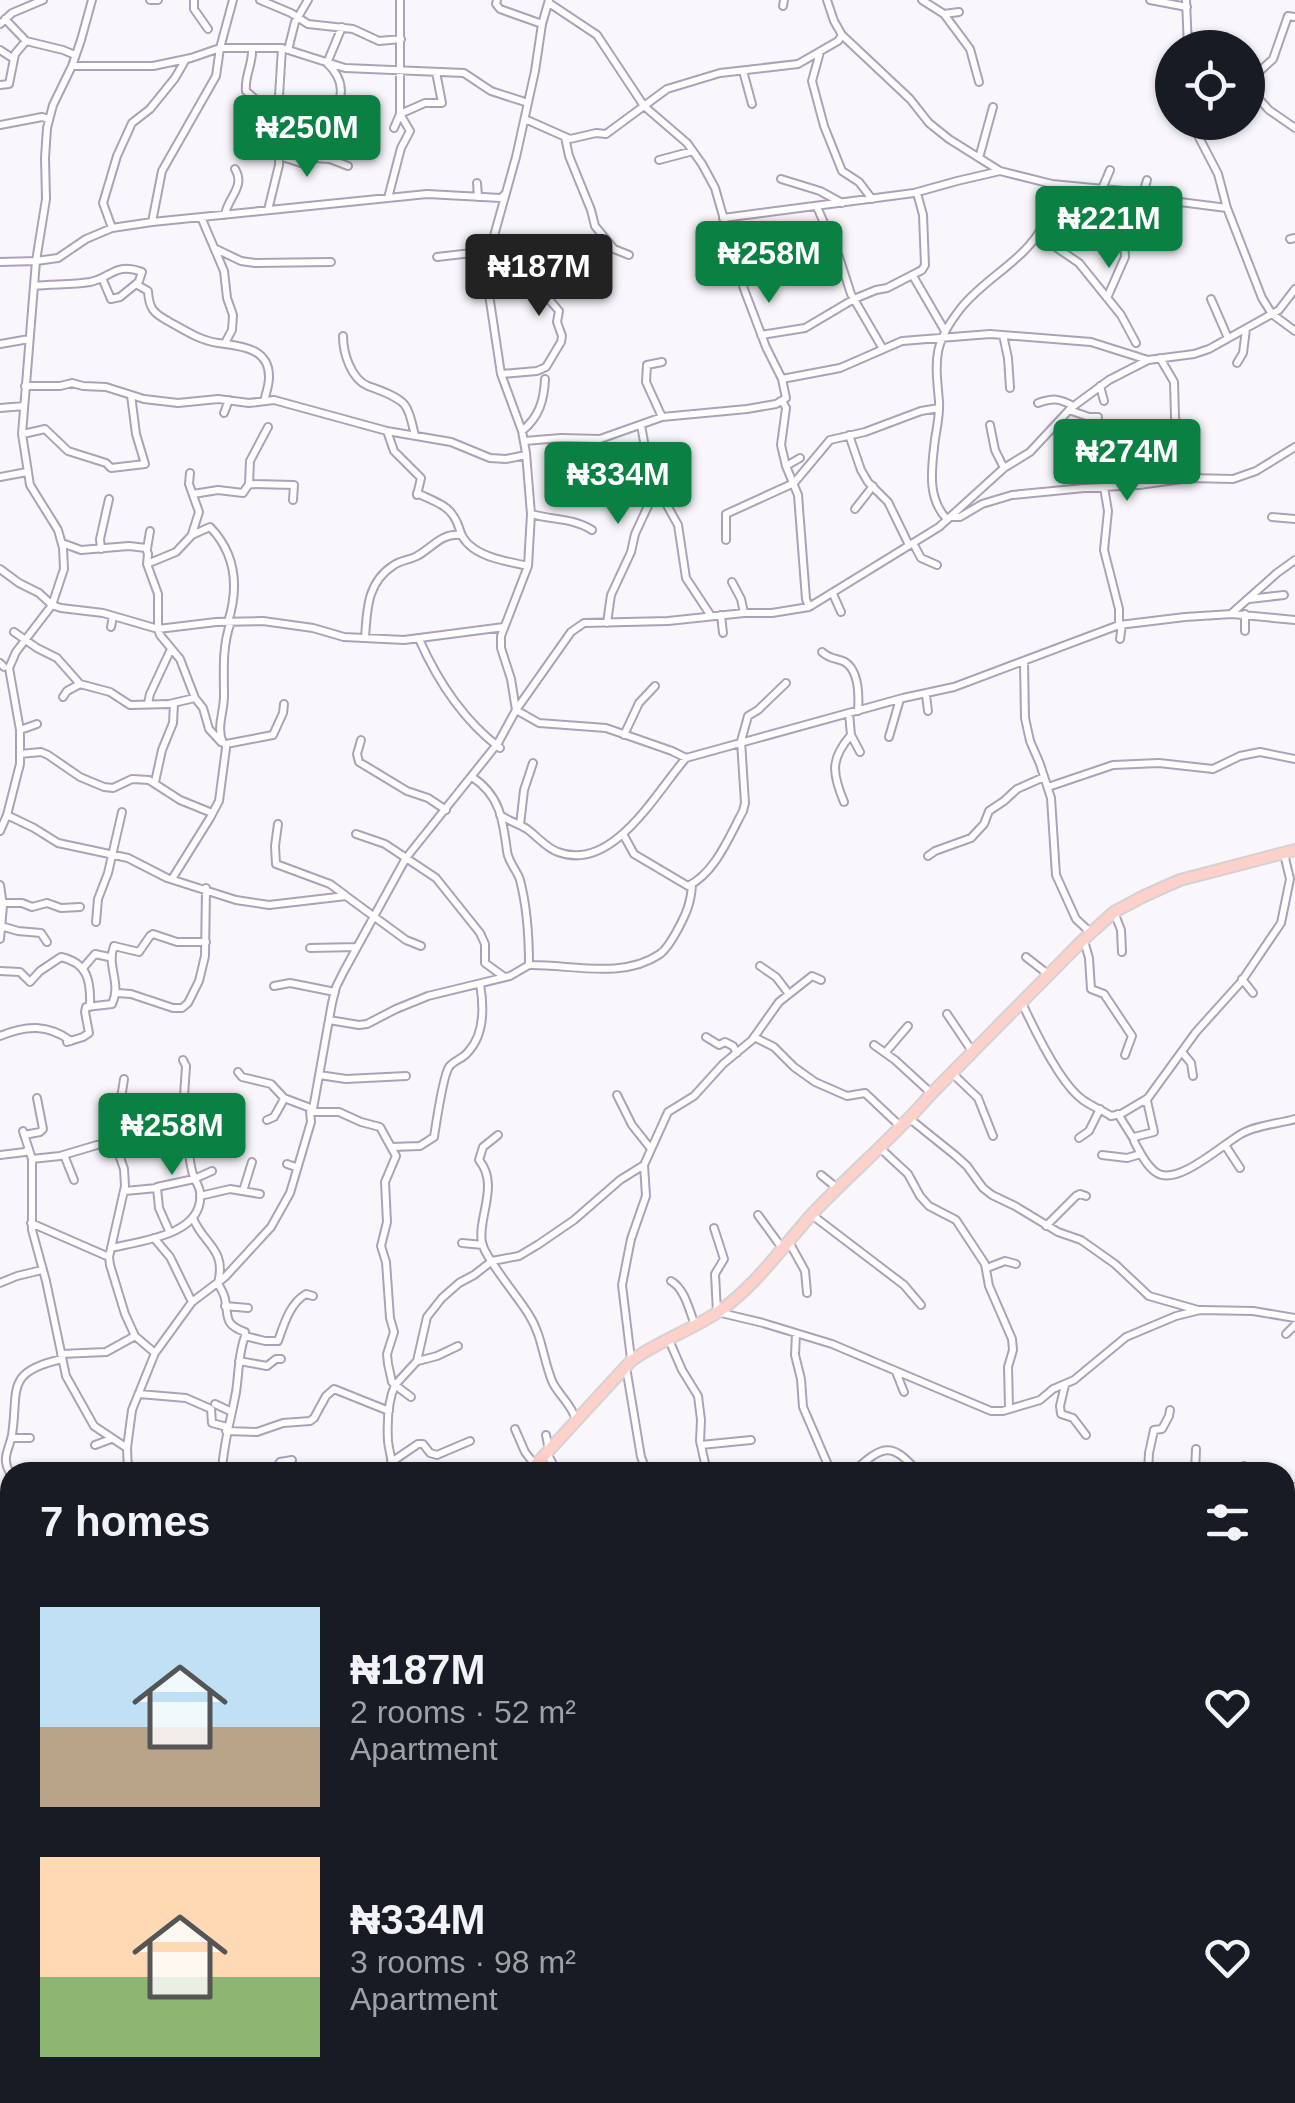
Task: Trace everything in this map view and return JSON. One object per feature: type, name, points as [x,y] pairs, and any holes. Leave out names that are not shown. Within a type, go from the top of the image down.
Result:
[{"type":"main road","points":[[539,1462],[628,1363],[695,1326],[737,1296],[812,1215],[1114,912],[1180,880],[1290,853]]},
{"type":"street","points":[[43,0],[12,13],[3,22],[26,41],[75,56]]},
{"type":"street","points":[[0,832],[18,776],[20,754],[20,730],[3,668],[52,605],[64,569],[62,543],[33,492],[22,434],[36,261],[46,199],[45,143],[53,105],[72,66],[92,0]]},
{"type":"street","points":[[150,0],[158,0]]},
{"type":"street","points":[[194,0],[194,9],[208,29]]},
{"type":"street","points":[[152,222],[162,171],[216,76],[233,0]]},
{"type":"street","points":[[260,0],[316,26],[353,29],[379,40],[400,40]]},
{"type":"street","points":[[268,210],[279,156],[274,115],[285,49],[308,0]]},
{"type":"street","points":[[394,128],[400,114],[400,0]]},
{"type":"street","points":[[497,0],[500,9],[542,24]]},
{"type":"street","points":[[827,0],[842,35],[930,122],[949,139],[1000,171],[1052,184],[1227,208]]},
{"type":"street","points":[[922,0],[944,14],[970,49],[979,82]]},
{"type":"street","points":[[1150,0],[1186,3],[1187,30]]},
{"type":"street","points":[[516,710],[502,648],[504,628],[528,566],[526,455],[522,430],[500,374],[485,268],[525,119],[549,2],[596,35],[644,106],[688,143],[715,188],[740,278],[782,379],[785,403],[781,444],[798,494],[809,607]]},
{"type":"street","points":[[944,14],[959,12]]},
{"type":"street","points":[[1265,67],[1273,59],[1288,16],[1295,17]]},
{"type":"street","points":[[328,63],[342,27]]},
{"type":"street","points":[[525,119],[572,140],[596,132],[606,134],[666,89],[720,73],[798,64],[838,42],[842,35]]},
{"type":"street","points":[[0,85],[9,84],[16,52],[26,41]]},
{"type":"street","points":[[72,66],[153,66],[220,48],[285,49],[361,70],[464,73],[491,91],[528,103]]},
{"type":"street","points":[[252,49],[246,91],[274,115]]},
{"type":"street","points":[[0,50],[14,58]]},
{"type":"street","points":[[820,51],[812,81],[827,134],[842,171],[859,182],[872,199]]},
{"type":"street","points":[[112,228],[103,203],[117,156],[132,123],[150,109],[186,59]]},
{"type":"street","points":[[322,124],[339,106],[342,92],[328,63]]},
{"type":"street","points":[[743,71],[752,104]]},
{"type":"street","points":[[400,114],[425,104],[442,104],[436,72]]},
{"type":"street","points":[[1265,104],[1295,128]]},
{"type":"street","points":[[979,158],[992,107]]},
{"type":"street","points":[[388,198],[410,130],[400,114]]},
{"type":"street","points":[[0,125],[49,119]]},
{"type":"street","points":[[566,137],[594,226],[614,250],[629,254]]},
{"type":"street","points":[[1200,140],[1218,174],[1262,298],[1272,314],[1295,331]]},
{"type":"street","points":[[659,160],[693,151]]},
{"type":"street","points":[[279,156],[301,163],[314,158],[330,159],[348,166]]},
{"type":"street","points":[[225,215],[226,206],[238,192],[240,177],[236,169]]},
{"type":"street","points":[[1102,189],[1110,170]]},
{"type":"street","points":[[723,218],[917,192],[1000,171]]},
{"type":"street","points":[[782,179],[844,203]]},
{"type":"street","points":[[1107,298],[1125,257],[1129,210],[1147,180]]},
{"type":"street","points":[[476,183],[478,197]]},
{"type":"street","points":[[1052,184],[1051,205],[1038,234],[962,306],[943,335],[937,354],[939,408],[932,478],[934,497],[942,514],[949,518],[960,516],[1006,496],[1139,486],[1189,478],[1239,478],[1295,447]]},
{"type":"street","points":[[761,335],[805,328],[854,300],[922,270],[923,215],[917,192]]},
{"type":"street","points":[[0,262],[58,258],[86,239],[112,228],[152,222],[427,194],[503,198]]},
{"type":"street","points":[[817,208],[854,300],[883,349]]},
{"type":"street","points":[[201,217],[226,278],[234,325],[227,343]]},
{"type":"street","points":[[1038,234],[1080,263],[1136,343]]},
{"type":"street","points":[[215,248],[241,261],[255,263],[331,262]]},
{"type":"street","points":[[437,257],[489,251]]},
{"type":"street","points":[[485,268],[535,285],[560,311],[557,322],[561,342],[546,368],[500,374]]},
{"type":"street","points":[[34,286],[90,282],[116,269],[142,272],[140,281],[111,300],[103,278]]},
{"type":"street","points":[[740,278],[761,274]]},
{"type":"street","points":[[913,276],[943,335]]},
{"type":"street","points":[[136,284],[148,290],[150,306],[158,316],[188,334],[254,351],[266,363],[270,376],[264,400]]},
{"type":"street","points":[[128,1462],[132,1410],[155,1353],[192,1302],[218,1282],[270,1227],[290,1194],[310,1122],[335,992],[374,914],[406,858],[499,747],[516,710],[572,632],[584,623],[652,622],[809,607],[949,518],[1004,468],[1030,452],[1071,408],[1100,386],[1148,360],[1194,354],[1228,338],[1279,310],[1295,290]]},
{"type":"street","points":[[1212,299],[1228,338]]},
{"type":"street","points":[[1237,363],[1243,353],[1246,329]]},
{"type":"street","points":[[782,379],[840,368],[902,341],[943,335],[990,334],[1090,342],[1148,360]]},
{"type":"street","points":[[1003,335],[1010,388]]},
{"type":"street","points":[[343,336],[344,352],[356,375],[365,385],[379,388],[402,403],[415,435]]},
{"type":"street","points":[[0,344],[30,340]]},
{"type":"street","points":[[1160,358],[1174,382],[1175,417],[1189,478]]},
{"type":"street","points":[[662,362],[647,364],[646,382],[662,418]]},
{"type":"street","points":[[522,430],[541,408],[544,380]]},
{"type":"street","points":[[25,386],[72,382],[178,404],[264,400],[451,442],[490,458],[526,455]]},
{"type":"street","points":[[1100,386],[1104,401]]},
{"type":"street","points":[[22,434],[45,429],[68,451],[111,468],[145,464],[131,394]]},
{"type":"street","points":[[1038,403],[1060,399],[1089,417],[1098,417]]},
{"type":"street","points":[[224,413],[229,400]]},
{"type":"street","points":[[524,441],[600,439],[662,418],[785,403]]},
{"type":"street","points":[[0,408],[24,406]]},
{"type":"street","points":[[726,540],[726,514],[794,483],[826,442],[939,408]]},
{"type":"street","points":[[990,424],[1004,468]]},
{"type":"street","points":[[641,425],[652,480],[678,525],[686,578],[711,616]]},
{"type":"street","points":[[193,494],[212,490],[243,494],[250,461],[268,428]]},
{"type":"street","points":[[387,430],[394,451],[420,478],[417,494],[450,512],[460,535],[482,554],[528,566]]},
{"type":"street","points":[[849,435],[861,470],[888,502],[911,544],[921,558],[938,566]]},
{"type":"street","points":[[786,466],[800,458]]},
{"type":"street","points":[[0,477],[27,472]]},
{"type":"street","points":[[190,473],[189,484],[199,512],[192,535]]},
{"type":"street","points":[[606,623],[611,595],[648,506],[652,480]]},
{"type":"street","points":[[248,484],[294,485],[293,500]]},
{"type":"street","points":[[855,510],[873,486]]},
{"type":"street","points":[[1104,487],[1108,511],[1104,550],[1119,608],[1120,639]]},
{"type":"street","points":[[101,550],[109,499]]},
{"type":"street","points":[[530,514],[571,520],[592,530]]},
{"type":"street","points":[[1272,517],[1295,519]]},
{"type":"street","points":[[147,564],[176,552],[192,535],[210,527],[233,564],[235,592],[222,659],[224,696],[219,736],[226,745],[220,796],[172,879]]},
{"type":"street","points":[[150,532],[147,564],[159,602],[158,629],[180,659],[209,730],[226,745]]},
{"type":"street","points":[[365,638],[368,598],[377,580],[396,564],[418,556],[446,536],[460,535]]},
{"type":"street","points":[[62,543],[82,550],[139,546],[147,550]]},
{"type":"street","points":[[1232,614],[1295,560]]},
{"type":"street","points":[[0,569],[39,592],[52,605],[158,629],[263,621],[344,637],[419,640],[504,628]]},
{"type":"street","points":[[732,582],[744,613]]},
{"type":"street","points":[[834,594],[841,612]]},
{"type":"street","points":[[1248,599],[1284,595]]},
{"type":"street","points":[[499,814],[558,852],[599,850],[610,846],[654,801],[662,785],[686,758],[900,699],[954,688],[1121,625],[1232,614],[1295,620]]},
{"type":"street","points":[[1245,614],[1245,631]]},
{"type":"street","points":[[721,615],[723,633]]},
{"type":"street","points":[[111,628],[114,616]]},
{"type":"street","points":[[14,632],[57,658],[80,684],[110,692],[130,705],[195,698]]},
{"type":"street","points":[[419,640],[432,670],[451,698],[478,730],[499,747]]},
{"type":"street","points":[[148,704],[170,649]]},
{"type":"street","points":[[822,652],[849,666],[859,694],[858,711]]},
{"type":"street","points":[[1024,662],[1027,732],[1048,786],[1056,875],[1088,936],[1090,989],[1104,994],[1132,1036],[1126,1055]]},
{"type":"street","points":[[328,1020],[364,1025],[428,996],[515,974],[529,966],[600,968],[652,958],[668,946],[688,910],[692,885],[719,854],[743,811],[741,742],[748,716],[786,683]]},
{"type":"street","points":[[63,697],[80,684]]},
{"type":"street","points":[[624,735],[640,702],[655,686]]},
{"type":"street","points":[[926,695],[928,711]]},
{"type":"street","points":[[890,737],[900,699]]},
{"type":"street","points":[[155,782],[173,723],[174,703]]},
{"type":"street","points":[[226,745],[273,735],[284,704]]},
{"type":"street","points":[[516,710],[539,723],[606,728],[686,758]]},
{"type":"street","points":[[849,714],[851,734],[860,752]]},
{"type":"street","points":[[20,730],[38,724]]},
{"type":"street","points":[[844,802],[836,751],[851,734]]},
{"type":"street","points":[[362,740],[357,758],[362,765],[446,810]]},
{"type":"street","points":[[20,754],[41,752],[104,788],[132,779],[155,782],[180,800],[212,813]]},
{"type":"street","points":[[1048,786],[1113,765],[1160,763],[1213,769],[1260,752],[1295,760]]},
{"type":"street","points":[[520,826],[524,790],[533,763]]},
{"type":"street","points":[[472,777],[489,789],[508,856],[520,880],[530,944],[529,966]]},
{"type":"street","points":[[928,856],[970,838],[984,824],[989,811],[1017,788],[1044,777]]},
{"type":"street","points":[[96,922],[98,899],[122,812]]},
{"type":"street","points":[[7,815],[58,844],[128,858],[172,879],[236,900],[269,905],[346,896]]},
{"type":"street","points":[[278,824],[276,864],[330,884],[406,940],[421,946]]},
{"type":"street","points":[[356,834],[385,844],[436,878],[468,915],[483,940],[485,963],[504,977]]},
{"type":"street","points":[[622,834],[634,854],[692,885]]},
{"type":"street","points":[[1022,1003],[1064,1079],[1084,1102],[1111,1116],[1143,1102],[1242,979],[1284,917],[1290,853]]},
{"type":"street","points":[[0,885],[0,939]]},
{"type":"street","points":[[118,993],[173,1008],[185,1007],[202,971],[206,888]]},
{"type":"street","points":[[3,903],[80,906]]},
{"type":"street","points":[[1114,912],[1122,952]]},
{"type":"street","points":[[2,926],[41,933],[47,942]]},
{"type":"street","points":[[0,1036],[30,1027],[56,1031],[69,1041],[89,1032],[86,1007],[112,1004],[118,993],[109,957],[114,946],[139,952],[153,934],[177,942],[206,942]]},
{"type":"street","points":[[310,948],[357,947]]},
{"type":"street","points":[[83,968],[95,954],[109,957]]},
{"type":"street","points":[[0,972],[20,972],[30,982],[61,957],[76,960],[91,989],[90,1006]]},
{"type":"street","points":[[1026,957],[1050,976]]},
{"type":"street","points":[[760,966],[790,994]]},
{"type":"street","points":[[643,1462],[628,1363],[622,1285],[631,1239],[646,1196],[644,1165],[668,1112],[694,1096],[754,1037],[780,1002],[812,976],[821,980]]},
{"type":"street","points":[[1242,979],[1253,993]]},
{"type":"street","points":[[274,986],[290,983],[335,992]]},
{"type":"street","points":[[390,1146],[420,1146],[434,1137],[447,1071],[468,1052],[480,1034],[480,984]]},
{"type":"street","points":[[948,1014],[973,1052]]},
{"type":"street","points":[[885,1053],[908,1026]]},
{"type":"street","points":[[706,1037],[719,1045],[725,1042],[733,1046],[736,1053]]},
{"type":"street","points":[[754,1037],[774,1046],[794,1068],[816,1082],[847,1096],[864,1093],[956,1156],[987,1191],[1046,1226],[1081,1240],[1149,1296],[1194,1310],[1253,1311],[1295,1322],[1286,1334]]},
{"type":"street","points":[[874,1045],[932,1093]]},
{"type":"street","points":[[1182,1052],[1192,1066],[1193,1076]]},
{"type":"street","points":[[31,1223],[110,1252],[170,1234],[192,1218],[200,1196],[189,1153],[197,1140],[191,1102],[184,1096],[183,1060]]},
{"type":"street","points":[[238,1072],[242,1077],[271,1084],[284,1098],[311,1111],[340,1112],[380,1127],[396,1159],[385,1182],[387,1222],[381,1246],[394,1332],[387,1358],[390,1377],[411,1397]]},
{"type":"street","points":[[319,1074],[346,1079],[406,1076]]},
{"type":"street","points":[[952,1074],[980,1101],[993,1136]]},
{"type":"street","points":[[124,1079],[113,1140],[124,1170],[125,1191],[110,1252],[117,1292],[136,1336],[155,1353]]},
{"type":"street","points":[[618,1095],[632,1125],[651,1149]]},
{"type":"street","points":[[37,1098],[43,1128],[40,1132],[24,1133],[32,1159],[31,1223],[66,1376],[92,1423],[127,1448]]},
{"type":"street","points":[[267,1120],[274,1117],[284,1098]]},
{"type":"street","points":[[1134,1138],[1154,1132],[1150,1105],[1143,1102]]},
{"type":"street","points":[[1078,1138],[1089,1131],[1100,1108]]},
{"type":"street","points":[[1118,1114],[1154,1172],[1169,1176],[1198,1163],[1246,1131],[1295,1119]]},
{"type":"street","points":[[32,1159],[64,1155],[195,1121]]},
{"type":"street","points":[[498,1134],[483,1146],[479,1160],[488,1178],[481,1241],[536,1326],[553,1383],[577,1421]]},
{"type":"street","points":[[1225,1145],[1240,1168]]},
{"type":"street","points":[[880,1148],[906,1171],[929,1206],[956,1220],[987,1268],[989,1286],[1012,1339],[1009,1408]]},
{"type":"street","points":[[0,1154],[29,1149]]},
{"type":"street","points":[[1102,1156],[1128,1158],[1141,1154]]},
{"type":"street","points":[[64,1155],[74,1180]]},
{"type":"street","points":[[242,1191],[252,1162]]},
{"type":"street","points":[[287,1164],[296,1167]]},
{"type":"street","points":[[470,1441],[437,1455],[421,1443],[392,1462],[389,1412],[396,1385],[417,1361],[425,1323],[435,1306],[492,1261],[519,1256],[539,1244],[644,1165]]},
{"type":"street","points":[[125,1191],[194,1179],[212,1171]]},
{"type":"street","points":[[821,1175],[838,1189]]},
{"type":"street","points":[[156,1187],[159,1208],[170,1234]]},
{"type":"street","points":[[200,1196],[230,1189],[260,1194]]},
{"type":"street","points":[[1046,1226],[1076,1196],[1086,1196]]},
{"type":"street","points":[[758,1215],[785,1245],[795,1249],[805,1271],[807,1293]]},
{"type":"street","points":[[812,1215],[904,1285],[921,1305]]},
{"type":"street","points":[[192,1218],[216,1250],[218,1282],[230,1324],[265,1341],[278,1341],[286,1318],[301,1296],[313,1296]]},
{"type":"street","points":[[714,1228],[724,1260],[715,1274],[717,1312],[832,1344],[998,1412],[1034,1402],[1053,1388],[1065,1385],[1126,1337],[1194,1310]]},
{"type":"street","points":[[154,1238],[170,1258],[192,1302]]},
{"type":"street","points":[[462,1243],[483,1245]]},
{"type":"street","points":[[987,1268],[1005,1262],[1016,1264]]},
{"type":"street","points":[[0,1284],[42,1270]]},
{"type":"street","points":[[670,1281],[680,1290],[695,1326]]},
{"type":"street","points":[[225,1306],[248,1308]]},
{"type":"street","points":[[223,1462],[246,1333]]},
{"type":"street","points":[[796,1334],[795,1356],[803,1406],[827,1462]]},
{"type":"street","points":[[5,1462],[12,1438],[15,1389],[20,1380],[34,1367],[62,1357],[106,1352],[136,1336]]},
{"type":"street","points":[[668,1340],[698,1396],[705,1462]]},
{"type":"street","points":[[417,1361],[439,1358],[458,1346]]},
{"type":"street","points":[[238,1362],[266,1366],[280,1359]]},
{"type":"street","points":[[896,1371],[904,1392]]},
{"type":"street","points":[[1065,1385],[1061,1414],[1073,1418],[1086,1435]]},
{"type":"street","points":[[139,1394],[194,1400],[211,1409],[212,1423],[227,1429],[258,1432],[283,1423],[310,1422],[334,1390],[389,1412]]},
{"type":"street","points":[[215,1404],[232,1412]]},
{"type":"street","points":[[1149,1462],[1154,1430],[1162,1429],[1170,1410]]},
{"type":"street","points":[[514,1429],[529,1462]]},
{"type":"street","points":[[546,1435],[552,1462]]},
{"type":"street","points":[[12,1438],[30,1438]]},
{"type":"street","points":[[95,1445],[112,1439]]},
{"type":"street","points":[[701,1445],[752,1440]]},
{"type":"street","points":[[866,1462],[888,1450],[902,1453],[910,1462]]},
{"type":"street","points":[[1195,1462],[1196,1450]]},
{"type":"street","points":[[280,1462],[292,1460]]}]
